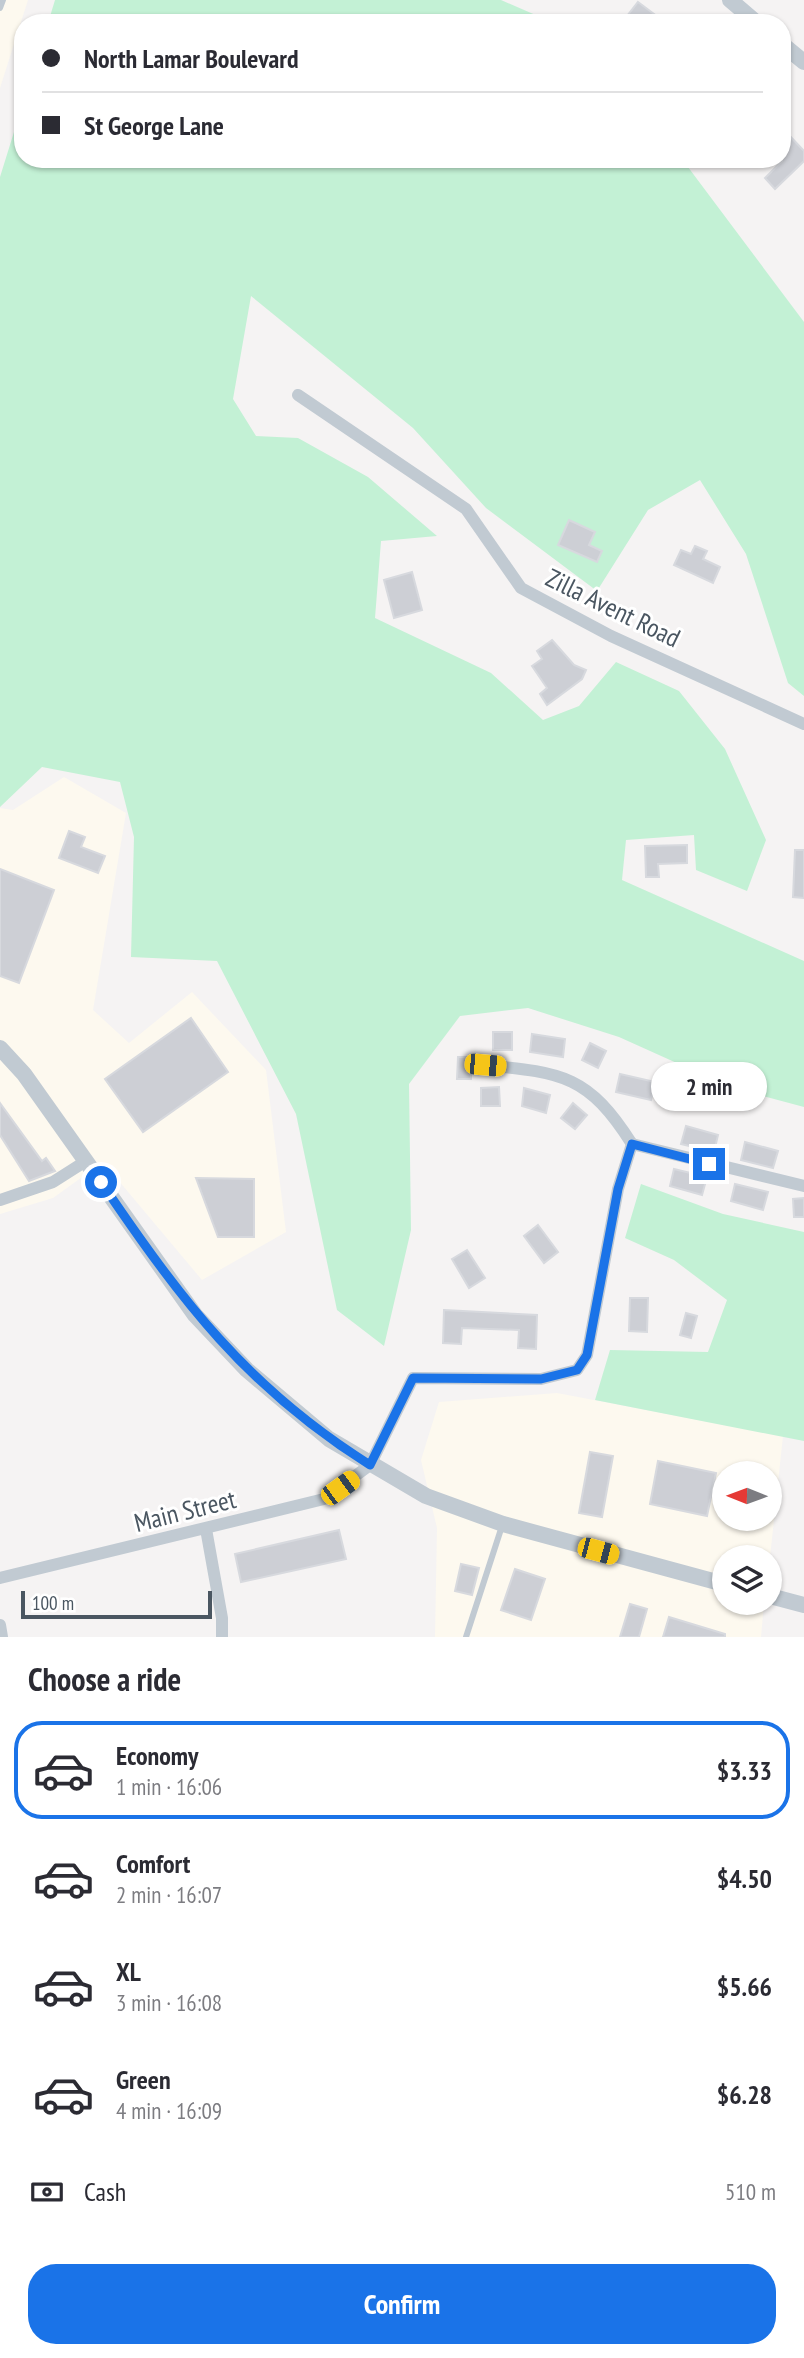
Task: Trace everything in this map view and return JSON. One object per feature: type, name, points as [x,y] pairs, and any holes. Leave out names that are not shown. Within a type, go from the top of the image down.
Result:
[{"type":"street","points":[[730,0],[746,14]]},
{"type":"street","name":"Zilla Avent Road","points":[[298,394],[466,509],[521,588],[611,636],[804,724]]},
{"type":"street","points":[[0,1048],[24,1074],[195,1315],[238,1361],[319,1431],[370,1465],[426,1496],[503,1524],[712,1581]]},
{"type":"street","points":[[485,1065],[556,1074],[574,1082],[603,1103],[632,1144],[787,1184],[804,1185]]},
{"type":"street","points":[[370,1465],[413,1378],[541,1379],[577,1370],[587,1355],[618,1189],[632,1144]]},
{"type":"street","points":[[0,1200],[52,1182],[86,1161]]},
{"type":"street","name":"Main Street","points":[[0,1578],[324,1499],[370,1465]]},
{"type":"street","points":[[206,1529],[222,1618],[222,1637]]},
{"type":"street","points":[[782,1599],[804,1605]]},
{"type":"street","points":[[0,1625],[2,1637]]},
{"type":"lane","points":[[0,8],[3,0]]},
{"type":"lane","points":[[466,1637],[503,1524]]},
{"type":"shaded area","points":[[0,0],[28,0],[24,14],[14,14],[14,44],[0,88]]},
{"type":"shaded area","points":[[64,777],[126,813],[93,1010],[129,1043],[192,992],[266,1070],[286,1232],[202,1280],[103,1162],[53,1198],[0,1214],[0,808],[13,810]]},
{"type":"shaded area","points":[[557,1393],[783,1436],[780,1461],[712,1461],[712,1531],[773,1531],[771,1545],[712,1545],[712,1615],[763,1615],[761,1637],[435,1637],[437,1528],[421,1460],[439,1402]]},
{"type":"green space","points":[[55,0],[501,0],[533,14],[51,14]]},
{"type":"green space","points":[[14,132],[14,168],[689,168],[804,322],[804,696],[788,683],[746,554],[700,480],[648,510],[597,591],[486,508],[413,428],[251,296],[233,399],[256,436],[298,438],[368,477],[437,536],[381,541],[375,618],[491,673],[543,720],[579,706],[616,662],[679,691],[725,749],[766,840],[747,891],[696,870],[694,835],[626,840],[622,880],[804,961],[804,1107],[730,1087],[619,1037],[528,1008],[460,1016],[409,1084],[411,1230],[384,1346],[337,1310],[296,1114],[217,961],[131,957],[134,837],[120,782],[42,767],[0,807],[0,177]]},
{"type":"green space","points":[[641,1184],[723,1214],[804,1232],[804,1441],[595,1400],[610,1350],[708,1352],[727,1300],[674,1260],[625,1238]]},
{"type":"building","points":[[638,2],[654,14],[629,14]]},
{"type":"building","points":[[791,137],[804,151],[804,161],[775,189],[765,178],[775,168],[791,168]]},
{"type":"building","points":[[569,520],[595,532],[589,545],[602,551],[597,562],[558,545]]},
{"type":"building","points":[[695,546],[707,551],[703,559],[720,567],[713,583],[674,565],[681,550],[691,554]]},
{"type":"building","points":[[412,572],[422,610],[394,618],[384,580]]},
{"type":"building","points":[[552,640],[574,665],[586,670],[582,679],[547,705],[540,694],[547,688],[532,666],[542,659],[537,651]]},
{"type":"building","points":[[69,831],[85,837],[81,847],[105,856],[98,873],[59,858]]},
{"type":"building","points":[[687,845],[687,863],[658,864],[659,877],[646,877],[645,846]]},
{"type":"building","points":[[795,850],[804,850],[804,898],[793,897]]},
{"type":"building","points":[[0,869],[54,890],[19,983],[0,976]]},
{"type":"building","points":[[191,1018],[228,1072],[143,1132],[105,1079]]},
{"type":"building","points":[[493,1032],[512,1032],[512,1050],[493,1050]]},
{"type":"building","points":[[532,1034],[565,1039],[563,1057],[530,1052]]},
{"type":"building","points":[[590,1043],[606,1051],[598,1068],[582,1060]]},
{"type":"building","points":[[458,1057],[471,1057],[471,1079],[457,1079]]},
{"type":"building","points":[[620,1074],[655,1082],[651,1100],[616,1092]]},
{"type":"building","points":[[499,1087],[500,1106],[481,1106],[481,1088]]},
{"type":"building","points":[[524,1088],[550,1095],[546,1113],[522,1106]]},
{"type":"building","points":[[0,1103],[42,1161],[46,1158],[55,1171],[29,1181],[0,1135]]},
{"type":"building","points":[[573,1103],[587,1115],[575,1129],[561,1118]]},
{"type":"building","points":[[686,1126],[718,1135],[714,1152],[681,1144]]},
{"type":"building","points":[[745,1142],[778,1151],[773,1168],[741,1160]]},
{"type":"building","points":[[674,1169],[707,1177],[702,1195],[670,1186]]},
{"type":"building","points":[[196,1178],[254,1179],[254,1237],[218,1237]]},
{"type":"building","points":[[735,1184],[768,1192],[763,1210],[731,1201]]},
{"type":"building","points":[[804,1198],[804,1217],[794,1217],[793,1199]]},
{"type":"building","points":[[538,1225],[558,1252],[544,1263],[524,1236]]},
{"type":"building","points":[[467,1250],[485,1278],[469,1288],[452,1259]]},
{"type":"building","points":[[630,1298],[648,1298],[647,1332],[629,1331]]},
{"type":"building","points":[[444,1310],[537,1315],[536,1349],[518,1348],[519,1330],[462,1328],[461,1344],[443,1343]]},
{"type":"building","points":[[686,1313],[697,1316],[691,1338],[680,1335]]},
{"type":"building","points":[[590,1452],[613,1456],[602,1517],[579,1513]]},
{"type":"building","points":[[658,1461],[712,1472],[712,1492],[707,1516],[650,1504]]},
{"type":"building","points":[[339,1530],[346,1559],[241,1582],[235,1554]]},
{"type":"building","points":[[461,1564],[479,1568],[472,1595],[455,1591]]},
{"type":"building","points":[[515,1569],[545,1579],[531,1620],[501,1610]]},
{"type":"building","points":[[630,1604],[647,1609],[639,1637],[620,1637]]},
{"type":"building","points":[[669,1617],[725,1634],[725,1637],[663,1637]]},
{"type":"route","points":[[101,1182],[195,1315],[247,1370],[329,1439],[370,1465],[413,1378],[541,1379],[562,1376],[577,1370],[587,1355],[594,1327],[618,1189],[632,1144],[709,1164]]}]
